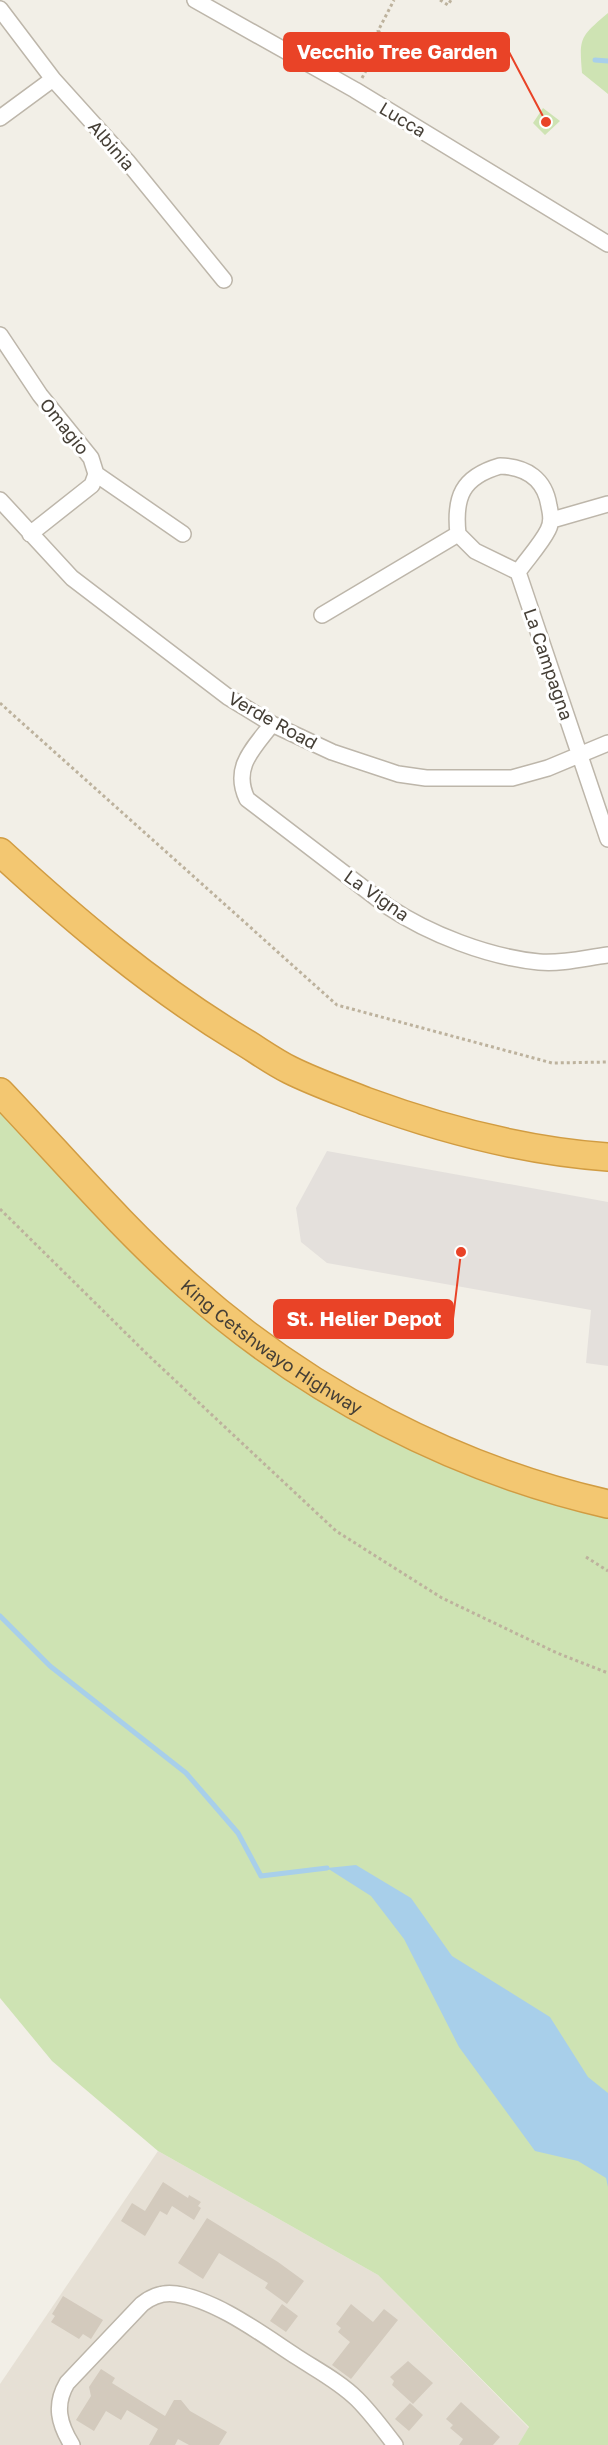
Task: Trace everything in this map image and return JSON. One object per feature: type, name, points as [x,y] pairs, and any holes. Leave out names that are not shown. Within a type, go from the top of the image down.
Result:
[{"type":"highway","points":[[0,852],[128,964],[200,1015],[288,1069],[355,1097],[454,1131],[537,1149],[608,1157]]},
{"type":"highway","name":"King Cetshwayo Highway","points":[[0,1092],[189,1287],[249,1337],[290,1366],[370,1413],[440,1448],[526,1482],[608,1504]]},
{"type":"street","name":"Lucca","points":[[195,0],[355,90],[608,244]]},
{"type":"street","name":"Albinia","points":[[0,9],[53,79],[127,161],[224,280]]},
{"type":"street","points":[[0,118],[53,79]]},
{"type":"street","name":"Omagio","points":[[0,335],[40,395],[91,458],[96,474],[92,485],[30,534]]},
{"type":"street","points":[[500,466],[519,468],[531,474],[546,490],[552,520],[548,530],[518,572],[475,551],[458,534],[458,502],[463,490],[477,475],[500,466]]},
{"type":"street","points":[[96,474],[183,534]]},
{"type":"street","name":"Verde Road","points":[[0,500],[72,578],[228,697],[272,724],[332,752],[398,774],[426,778],[512,778],[580,756],[608,743]]},
{"type":"street","points":[[552,520],[608,504]]},
{"type":"street","points":[[322,615],[458,534]]},
{"type":"street","name":"La Campagna","points":[[518,572],[608,839]]},
{"type":"street","name":"La Vigna","points":[[272,724],[252,750],[241,772],[241,782],[247,799],[387,906],[405,918],[448,938],[516,958],[553,962],[608,955]]},
{"type":"street","points":[[72,2445],[60,2423],[59,2405],[62,2392],[142,2304],[156,2295],[166,2293],[209,2304],[339,2384],[357,2399],[394,2445]]},
{"type":"path","points":[[355,90],[385,36],[378,31],[394,0]]},
{"type":"path","points":[[440,0],[448,5],[451,0]]},
{"type":"path","points":[[0,703],[337,1005],[552,1063],[608,1062]]},
{"type":"path","points":[[0,1209],[157,1365],[336,1531],[442,1598],[557,1653],[608,1673]]},
{"type":"path","points":[[586,1557],[608,1571]]},
{"type":"shaded area","points":[[327,1151],[608,1202],[608,1366],[586,1363],[591,1310],[327,1263],[301,1242],[296,1208]]},
{"type":"shaded area","points":[[158,2151],[378,2275],[529,2428],[518,2445],[0,2445],[0,2384]]},
{"type":"green space","points":[[608,13],[608,94],[582,73],[581,52],[583,38]]},
{"type":"green space","points":[[543,108],[560,121],[545,135],[533,123]]},
{"type":"green space","points":[[0,1092],[122,1220],[335,1394],[608,1504],[608,2445],[518,2445],[529,2427],[378,2275],[158,2151],[52,2061],[0,1998]]},
{"type":"water","points":[[356,1865],[411,1898],[452,1956],[550,2017],[588,2077],[608,2093],[608,2187],[606,2178],[578,2161],[535,2151],[459,2047],[404,1939],[371,1896],[327,1868]]},
{"type":"building","points":[[163,2182],[188,2198],[189,2195],[201,2202],[198,2206],[201,2208],[194,2220],[172,2206],[167,2215],[160,2211],[145,2236],[121,2221],[132,2203],[145,2211]]},
{"type":"building","points":[[207,2218],[304,2281],[287,2304],[265,2288],[268,2283],[219,2253],[203,2279],[178,2263]]},
{"type":"building","points":[[63,2296],[103,2320],[91,2339],[83,2334],[79,2339],[51,2322],[55,2316],[52,2314]]},
{"type":"building","points":[[282,2304],[298,2316],[286,2332],[270,2321]]},
{"type":"building","points":[[351,2304],[373,2322],[384,2309],[398,2320],[351,2379],[332,2365],[350,2342],[338,2332],[341,2328],[336,2324]]},
{"type":"building","points":[[408,2361],[433,2383],[413,2404],[392,2385],[394,2381],[390,2377]]},
{"type":"building","points":[[101,2369],[115,2378],[112,2383],[165,2416],[174,2400],[181,2400],[190,2411],[227,2432],[219,2445],[189,2445],[178,2439],[175,2445],[149,2445],[158,2429],[127,2410],[121,2420],[106,2411],[94,2431],[76,2420],[91,2396],[89,2387]]},
{"type":"building","points":[[461,2402],[500,2437],[493,2445],[459,2445],[463,2439],[450,2428],[453,2425],[446,2419]]},
{"type":"building","points":[[410,2403],[423,2415],[409,2431],[395,2419]]},
{"type":"waterway","points":[[595,60],[608,61]]},
{"type":"waterway","points":[[0,1616],[50,1666],[186,1773],[238,1833],[261,1876],[327,1868]]},
{"type":"place","name":"Vecchio Tree Garden","points":[[546,122]]},
{"type":"place","name":"St. Helier Depot","points":[[461,1252]]}]
